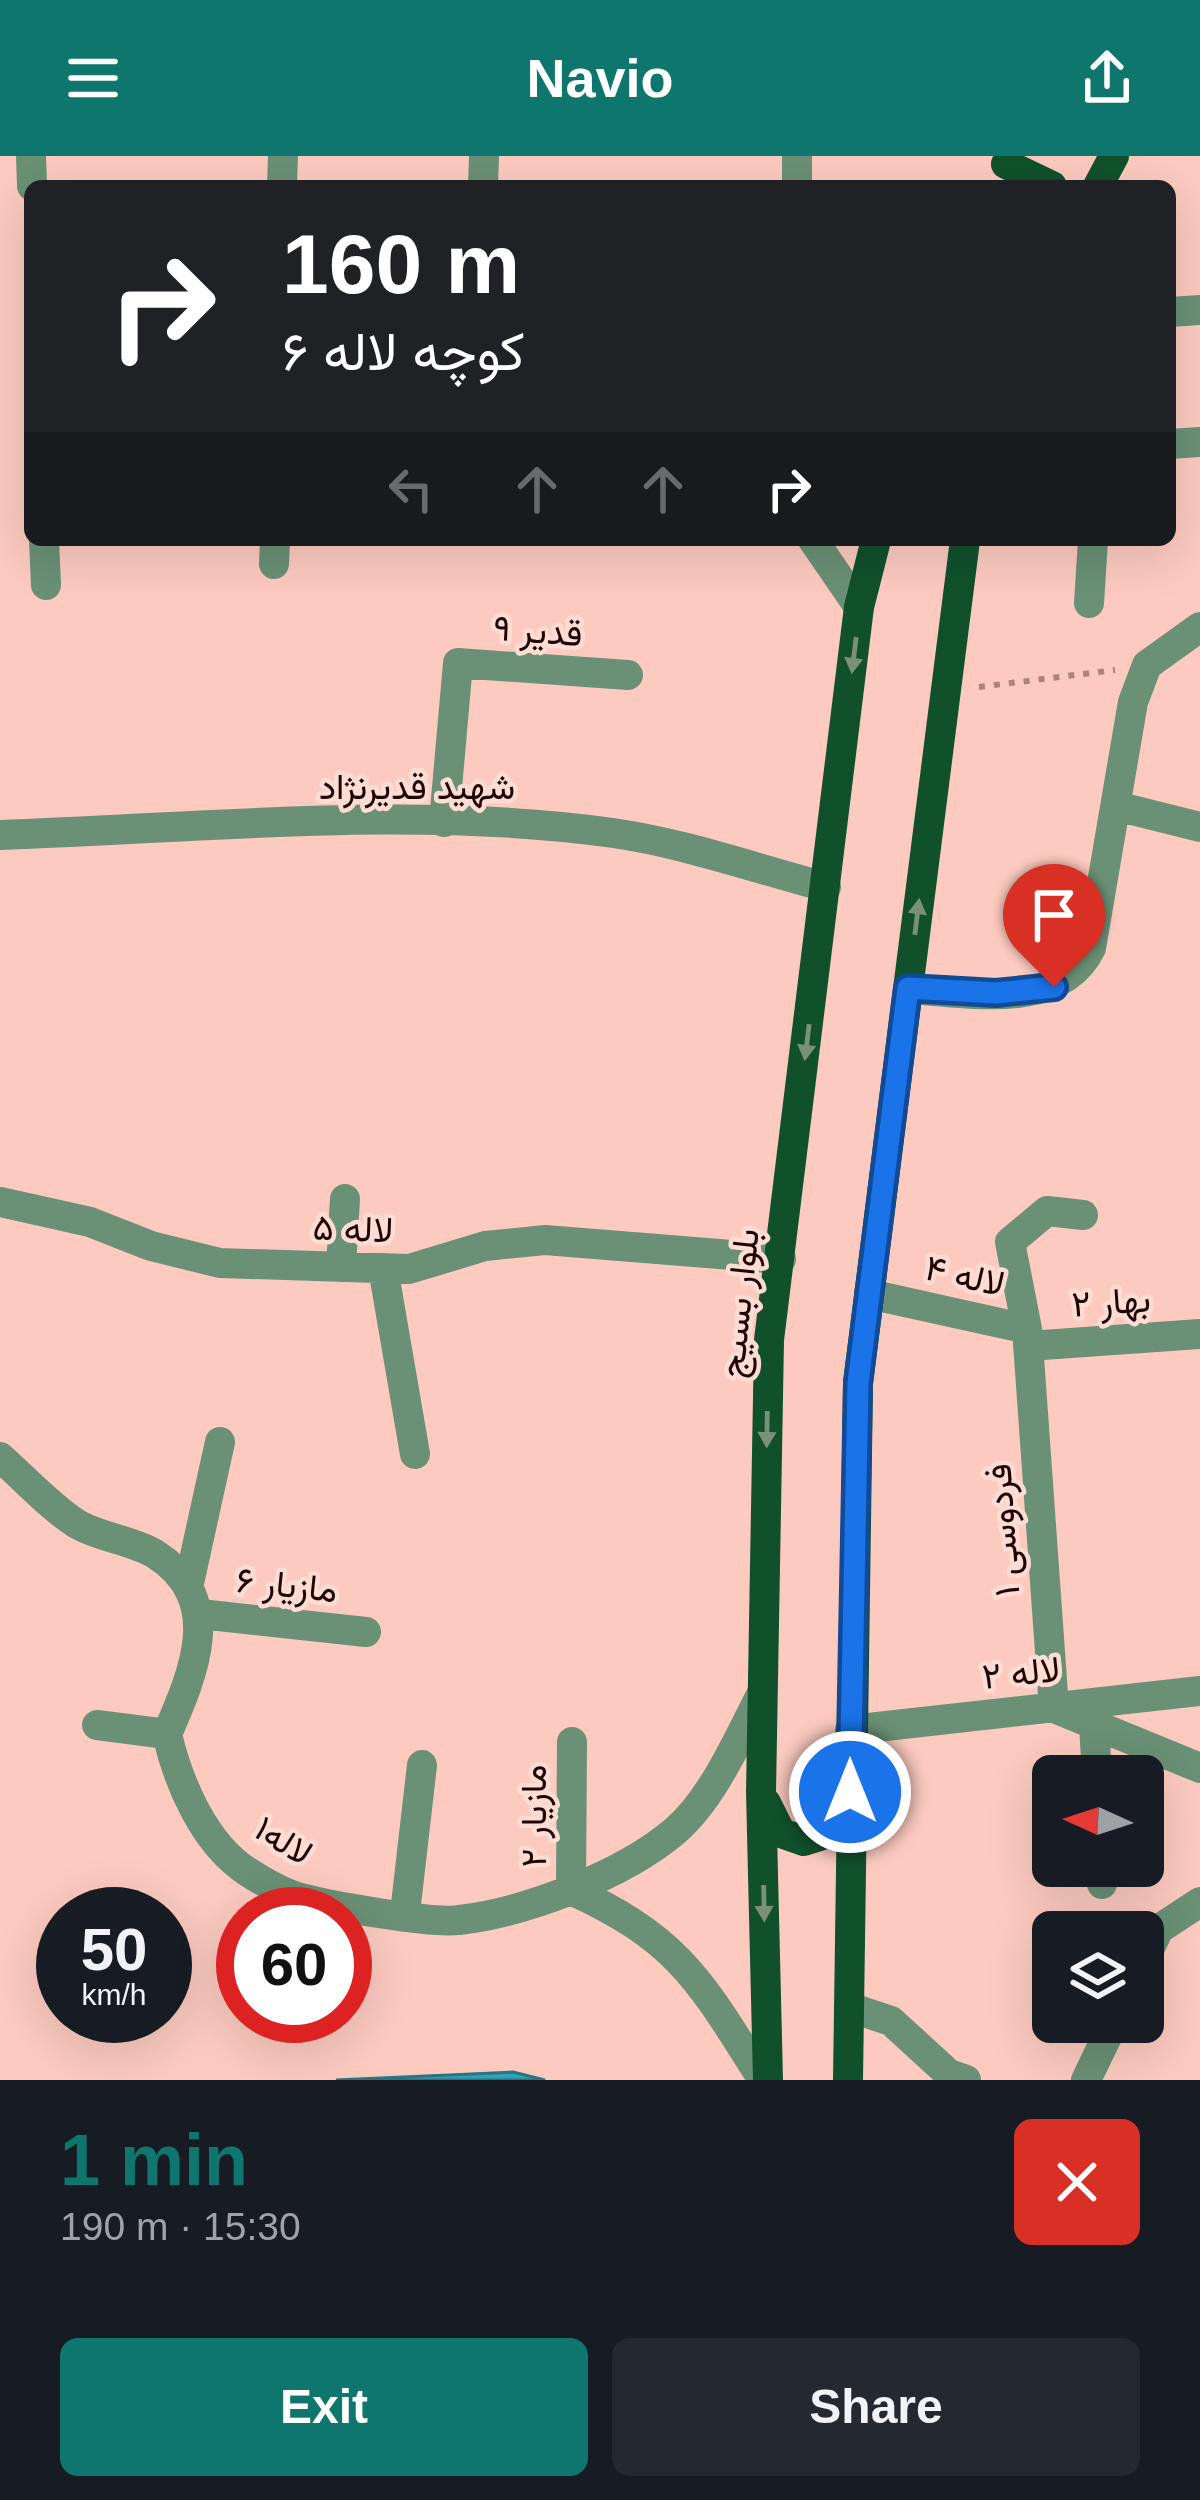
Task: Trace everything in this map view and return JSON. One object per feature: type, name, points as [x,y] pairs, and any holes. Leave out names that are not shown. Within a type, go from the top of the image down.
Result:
[{"type":"main road","points":[[1005,169],[1035,180]]},
{"type":"main road","name":"بلوار بسیج","points":[[765,2080],[761,1792],[769,1340],[859,607],[874,546]]},
{"type":"main road","points":[[848,2080],[858,1383],[963,546]]},
{"type":"main road","points":[[761,1792],[781,1834],[803,1841],[826,1834],[850,1792]]},
{"type":"street","points":[[44,546],[46,585]]},
{"type":"street","points":[[817,546],[859,607]]},
{"type":"street","points":[[1089,603],[1094,546]]},
{"type":"street","points":[[908,988],[996,993],[1054,987],[1080,970],[1091,948],[1133,702],[1148,665],[1200,627]]},
{"type":"street","name":"قدیر ۹","points":[[444,823],[458,663],[628,675]]},
{"type":"street","points":[[1116,806],[1200,827]]},
{"type":"street","name":"شهید قدیرنژاد","points":[[0,835],[444,823],[617,833],[826,887]]},
{"type":"street","points":[[341,1267],[345,1199]]},
{"type":"street","name":"لاله ۵","points":[[0,1202],[68,1216],[151,1246],[220,1263],[409,1269],[485,1246],[545,1240],[781,1258]]},
{"type":"street","name":"فردوسی ۱","points":[[1054,1708],[1028,1338],[1010,1242],[1047,1211],[1083,1215]]},
{"type":"street","points":[[382,1268],[415,1454]]},
{"type":"street","name":"لاله ۴","points":[[869,1294],[1028,1338]]},
{"type":"street","name":"بهار ۲","points":[[1028,1338],[1200,1334]]},
{"type":"street","points":[[189,1583],[220,1442]]},
{"type":"street","points":[[1,1460],[77,1524],[154,1553],[189,1583],[200,1614],[196,1670],[167,1734],[97,1725]]},
{"type":"street","name":"مازیار ۶","points":[[200,1614],[366,1632]]},
{"type":"street","name":"لاله ۲","points":[[850,1730],[1200,1691]]},
{"type":"street","name":"لاله۱","points":[[372,1911],[456,1921],[572,1890],[640,1856],[679,1828],[724,1764],[763,1693]]},
{"type":"street","points":[[1054,1708],[1200,1768]]},
{"type":"street","points":[[1094,1725],[1096,1755]]},
{"type":"street","name":"لاله۱","points":[[167,1734],[175,1768],[208,1831],[244,1870],[268,1887]]},
{"type":"street","name":"مازیار ۲","points":[[572,1742],[572,1890]]},
{"type":"street","points":[[405,1913],[422,1765]]},
{"type":"street","points":[[572,1890],[630,1916],[693,1970],[765,2080]]},
{"type":"street","points":[[1164,1927],[1200,1902]]},
{"type":"street","points":[[849,2007],[891,2020],[949,2074],[966,2080]]},
{"type":"street","points":[[1086,2080],[1104,2043]]},
{"type":"path","points":[[946,692],[1148,665]]},
{"type":"water","points":[[513,2072],[545,2080],[336,2080]]},
{"type":"route","points":[[850,1792],[858,1383],[908,988],[996,993],[1054,987]]}]
